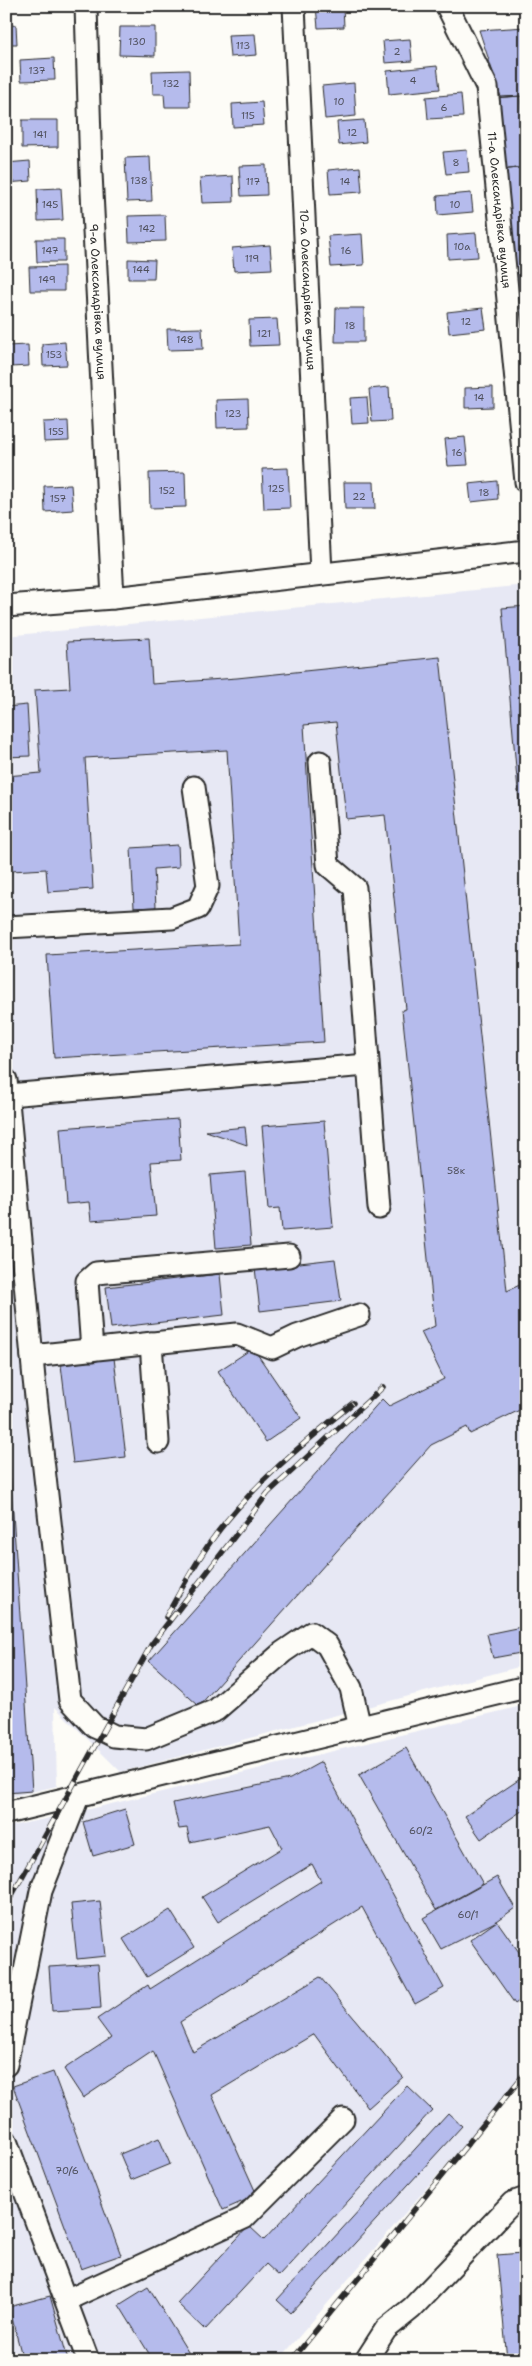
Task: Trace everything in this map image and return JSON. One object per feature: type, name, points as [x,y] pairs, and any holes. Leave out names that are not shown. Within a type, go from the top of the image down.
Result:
[{"type":"street","name":"9-а Олександрівка вулиця","points":[[86,6],[91,173],[113,598]]},
{"type":"street","name":"10-а Олександрівка вулиця","points":[[294,6],[321,573]]},
{"type":"street","name":"11-а Олександрівка вулиця","points":[[447,6],[487,87],[526,482]]},
{"type":"street","points":[[6,606],[113,598],[526,551]]},
{"type":"street","points":[[320,762],[328,865],[355,888],[379,1208]]},
{"type":"street","points":[[6,927],[172,918],[198,908],[208,886],[194,787]]},
{"type":"street","points":[[360,1728],[351,1688],[327,1645],[311,1633],[283,1652],[216,1710],[146,1738],[114,1736],[102,1730],[95,1726],[70,1700],[32,1356],[7,1088],[367,1065]]},
{"type":"street","points":[[92,1350],[87,1281],[96,1273],[289,1256]]},
{"type":"street","points":[[32,1356],[237,1334],[272,1348],[298,1336],[359,1315]]},
{"type":"street","points":[[151,1343],[158,1442]]},
{"type":"street","points":[[6,1813],[526,1687]]},
{"type":"street","points":[[6,2066],[42,1891],[78,1797]]},
{"type":"street","points":[[66,2300],[244,2218],[343,2119]]},
{"type":"street","points":[[6,2142],[88,2360]]},
{"type":"street","points":[[366,2360],[386,2329],[412,2308],[512,2203],[526,2198]]},
{"type":"shaded area","points":[[526,585],[526,1665],[121,1772],[55,1707],[57,1786],[6,1798],[6,636]]},
{"type":"shaded area","points":[[526,1705],[526,2072],[279,2360],[6,2360],[6,1827],[69,1814]]},
{"type":"building","points":[[316,6],[343,6],[344,27],[318,28]]},
{"type":"building","points":[[16,25],[17,44],[6,44],[6,26]]},
{"type":"building","points":[[120,27],[155,27],[155,56],[119,55]]},
{"type":"building","points":[[526,27],[526,96],[501,97],[479,30]]},
{"type":"building","points":[[255,34],[257,55],[230,57],[228,35]]},
{"type":"building","points":[[410,39],[412,61],[385,63],[383,41]]},
{"type":"building","points":[[54,58],[55,80],[21,81],[20,60]]},
{"type":"building","points":[[437,66],[440,89],[389,94],[387,71]]},
{"type":"building","points":[[189,70],[190,107],[165,107],[164,94],[153,94],[152,71]]},
{"type":"building","points":[[354,83],[356,116],[325,119],[322,86]]},
{"type":"building","points":[[461,94],[463,117],[428,119],[426,97]]},
{"type":"building","points":[[520,96],[526,167],[501,170],[495,98]]},
{"type":"building","points":[[262,102],[264,125],[233,127],[232,104]]},
{"type":"building","points":[[6,115],[11,115],[11,148],[6,148]]},
{"type":"building","points":[[22,120],[58,120],[58,147],[22,148]]},
{"type":"building","points":[[364,120],[366,142],[339,145],[337,122]]},
{"type":"building","points":[[467,150],[469,172],[446,174],[443,152]]},
{"type":"building","points":[[150,157],[152,201],[127,202],[125,158]]},
{"type":"building","points":[[30,161],[31,181],[6,183],[6,163]]},
{"type":"building","points":[[266,165],[267,195],[241,196],[239,166]]},
{"type":"building","points":[[360,167],[362,192],[330,194],[328,170]]},
{"type":"building","points":[[526,167],[526,344],[519,345],[501,170]]},
{"type":"building","points":[[233,176],[234,202],[202,203],[200,178]]},
{"type":"building","points":[[61,188],[63,220],[38,221],[37,189]]},
{"type":"building","points":[[471,193],[473,212],[438,215],[437,196]]},
{"type":"building","points":[[165,215],[166,241],[129,242],[128,216]]},
{"type":"building","points":[[476,233],[478,257],[448,259],[447,235]]},
{"type":"building","points":[[362,234],[364,265],[331,267],[328,236]]},
{"type":"building","points":[[36,239],[64,239],[64,262],[37,262]]},
{"type":"building","points":[[270,245],[272,269],[234,271],[232,248]]},
{"type":"building","points":[[128,259],[155,260],[154,279],[128,279]]},
{"type":"building","points":[[64,266],[64,291],[30,291],[29,267]]},
{"type":"building","points":[[336,308],[364,308],[364,342],[335,342]]},
{"type":"building","points":[[483,308],[486,329],[449,333],[447,312]]},
{"type":"building","points":[[277,319],[279,345],[250,346],[249,320]]},
{"type":"building","points":[[202,328],[203,349],[168,350],[167,329]]},
{"type":"building","points":[[65,342],[67,365],[43,366],[42,344]]},
{"type":"building","points":[[28,345],[29,366],[11,367],[11,379],[6,380],[6,346]]},
{"type":"building","points":[[389,387],[391,421],[372,422],[369,389]]},
{"type":"building","points":[[493,387],[493,407],[465,408],[465,388]]},
{"type":"building","points":[[367,397],[369,423],[352,424],[350,398]]},
{"type":"building","points":[[248,399],[249,427],[217,428],[216,400]]},
{"type":"building","points":[[68,421],[69,441],[44,442],[43,422]]},
{"type":"building","points":[[465,437],[468,465],[448,466],[445,439]]},
{"type":"building","points":[[288,468],[290,508],[264,509],[262,469]]},
{"type":"building","points":[[185,472],[186,507],[150,508],[149,473]]},
{"type":"building","points":[[497,481],[498,499],[471,502],[469,484]]},
{"type":"building","points":[[344,482],[374,482],[375,509],[345,509]]},
{"type":"building","points":[[71,485],[73,510],[45,512],[44,486]]},
{"type":"building","points":[[526,606],[526,882],[502,608]]},
{"type":"building","points":[[149,638],[152,684],[237,678],[440,657],[507,1291],[526,1282],[526,1407],[470,1434],[467,1427],[431,1445],[199,1706],[149,1661],[382,1399],[389,1406],[444,1379],[421,1332],[435,1326],[402,1010],[406,1009],[385,815],[346,819],[336,722],[304,725],[324,1042],[54,1058],[47,955],[239,944],[227,750],[85,758],[93,889],[48,892],[46,869],[11,871],[6,776],[41,773],[35,690],[70,688],[67,642]]},
{"type":"building","points":[[27,705],[30,756],[6,757],[6,707]]},
{"type":"building","points":[[178,845],[179,867],[154,869],[156,907],[134,908],[131,848]]},
{"type":"building","points":[[178,1119],[181,1160],[151,1162],[156,1216],[91,1221],[89,1202],[66,1204],[60,1128]]},
{"type":"building","points":[[324,1121],[333,1227],[282,1231],[280,1208],[269,1209],[262,1126]]},
{"type":"building","points":[[245,1127],[247,1145],[206,1131]]},
{"type":"building","points":[[245,1172],[251,1245],[216,1248],[210,1175]]},
{"type":"building","points":[[335,1259],[341,1301],[260,1311],[255,1268]]},
{"type":"building","points":[[220,1274],[224,1315],[111,1328],[106,1287]]},
{"type":"building","points":[[253,1348],[301,1418],[266,1442],[218,1371]]},
{"type":"building","points":[[114,1358],[126,1457],[73,1463],[61,1365]]},
{"type":"building","points":[[6,1411],[32,1791],[6,1793]]},
{"type":"building","points":[[526,1626],[526,1652],[493,1658],[487,1634]]},
{"type":"building","points":[[406,1748],[483,1884],[436,1910],[359,1775]]},
{"type":"building","points":[[321,1762],[444,1988],[415,2004],[362,1907],[180,2022],[193,2052],[320,1977],[403,2077],[368,2108],[314,2034],[212,2095],[257,2195],[223,2210],[153,2051],[83,2098],[64,2069],[111,2038],[97,2019],[148,1985],[150,1989],[321,1881],[312,1864],[218,1922],[202,1897],[282,1848],[270,1825],[190,1842],[187,1828],[179,1829],[173,1803],[290,1779]]},
{"type":"building","points":[[526,1775],[526,1808],[481,1839],[465,1816]]},
{"type":"building","points":[[125,1809],[135,1844],[93,1856],[83,1822]]},
{"type":"building","points":[[497,1877],[515,1908],[497,1921],[441,1949],[423,1918]]},
{"type":"building","points":[[100,1901],[106,1956],[77,1959],[71,1904]]},
{"type":"building","points":[[170,1910],[194,1948],[147,1977],[123,1939]]},
{"type":"building","points":[[497,1921],[526,1962],[526,1996],[515,2004],[470,1940]]},
{"type":"building","points":[[98,1964],[101,2008],[52,2011],[49,1967]]},
{"type":"building","points":[[53,2072],[121,2255],[81,2269],[13,2086]]},
{"type":"building","points":[[407,2086],[432,2110],[279,2276],[266,2264],[205,2330],[177,2303],[249,2226],[264,2240]]},
{"type":"building","points":[[448,2113],[462,2126],[291,2313],[277,2300]]},
{"type":"building","points":[[159,2138],[170,2164],[131,2180],[120,2154]]},
{"type":"building","points":[[522,2253],[526,2295],[526,2360],[507,2360],[497,2255]]},
{"type":"building","points":[[148,2287],[193,2360],[153,2360],[119,2305]]},
{"type":"building","points":[[50,2296],[68,2360],[23,2360],[9,2307]]},
{"type":"railway","points":[[6,1906],[151,1645],[268,1493],[383,1387]]},
{"type":"railway","points":[[166,1617],[187,1578],[226,1521],[277,1467],[353,1403]]},
{"type":"railway","points":[[292,2360],[526,2072]]}]
